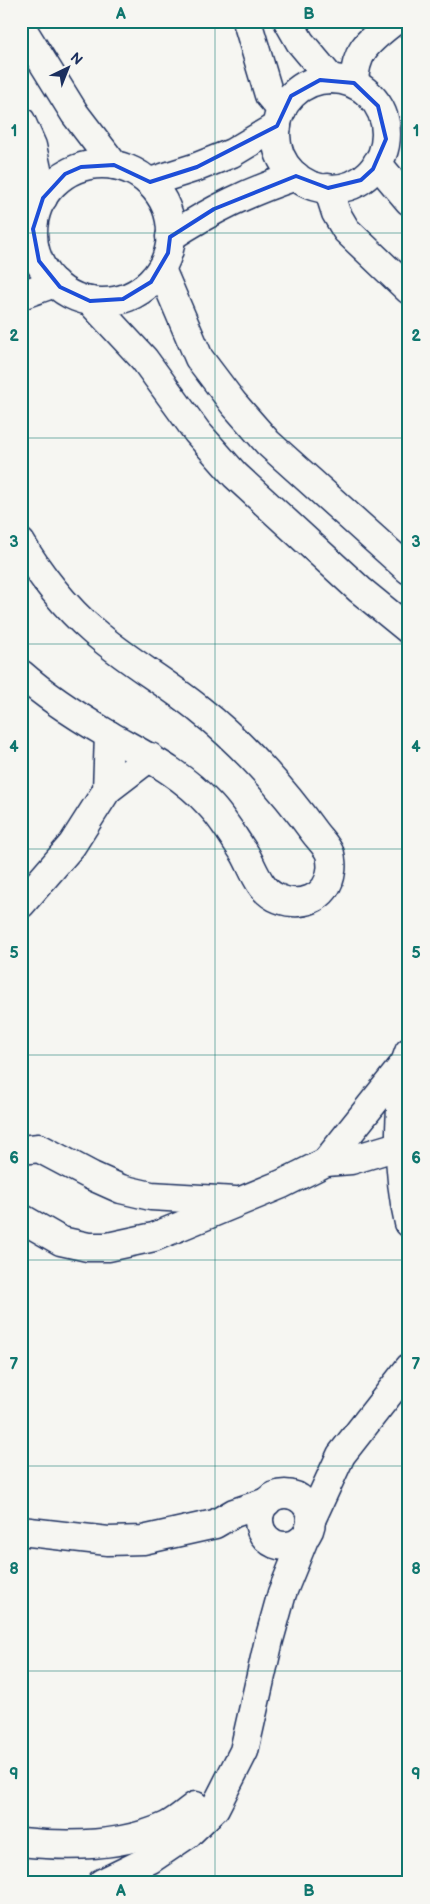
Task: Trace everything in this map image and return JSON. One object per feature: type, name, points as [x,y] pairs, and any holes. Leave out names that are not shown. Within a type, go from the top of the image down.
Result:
[{"type":"street","points":[[247,21],[269,95],[279,118],[278,145],[285,162],[296,176],[312,185],[328,188],[345,187],[360,180],[374,169],[398,134],[385,122],[378,106],[368,92],[342,81],[300,42],[288,21]]},
{"type":"street","points":[[342,81],[360,53],[394,21]]},
{"type":"street","points":[[21,27],[75,114],[114,166]]},
{"type":"street","points":[[150,182],[197,167],[232,153],[279,118],[291,96],[304,86],[320,80],[342,81]]},
{"type":"street","points":[[21,121],[32,146],[43,198]]},
{"type":"street","points":[[97,164],[130,170],[150,182],[164,205],[169,220],[170,237],[168,253],[161,268],[151,282],[130,295],[106,302],[90,301],[74,296],[55,283],[39,261],[34,246],[27,238],[36,213],[52,184],[65,174],[81,167],[97,164]]},
{"type":"street","points":[[377,164],[409,201]]},
{"type":"street","points":[[170,237],[214,209],[257,188],[296,176]]},
{"type":"street","points":[[328,188],[336,213],[346,230],[409,290]]},
{"type":"street","points":[[161,268],[199,358],[233,403],[268,443],[409,570]]},
{"type":"street","points":[[21,295],[55,283]]},
{"type":"street","points":[[90,301],[144,359],[197,432],[235,475],[360,590],[409,630]]},
{"type":"street","points":[[21,542],[57,592],[92,631],[201,710],[254,761],[295,806],[330,853],[332,870],[323,891],[304,903],[288,902],[272,896],[258,880],[246,856],[210,804],[180,776],[109,735],[39,690],[21,674]]},
{"type":"street","points":[[107,790],[109,735]]},
{"type":"street","points":[[21,904],[72,845],[107,790],[150,757]]},
{"type":"street","points":[[407,1058],[403,1198],[409,1223]]},
{"type":"street","points":[[326,1162],[407,1058]]},
{"type":"street","points":[[21,1218],[61,1241],[88,1247],[108,1247],[154,1237],[326,1162],[351,1160],[404,1140]]},
{"type":"street","points":[[21,1150],[39,1148],[99,1180],[121,1189],[151,1196],[239,1201]]},
{"type":"street","points":[[102,1883],[151,1859],[188,1834],[215,1808],[244,1751],[269,1640],[282,1593],[307,1529],[341,1455],[409,1368]]},
{"type":"street","points":[[282,1593],[268,1537],[259,1520],[261,1510],[341,1455]]},
{"type":"street","points":[[21,1531],[108,1541],[143,1540],[215,1524],[234,1513],[276,1498],[295,1496],[304,1502],[309,1510],[307,1529],[295,1544],[285,1546],[268,1537],[215,1524]]},
{"type":"street","points":[[21,1842],[52,1846],[102,1844],[139,1836],[168,1826],[224,1788]]},
{"type":"highlighted area","points":[[320,80],[354,83],[378,106],[386,139],[373,169],[361,180],[328,188],[296,176],[214,209],[170,237],[168,253],[151,282],[123,299],[90,301],[60,287],[39,261],[33,229],[43,198],[65,174],[81,167],[114,165],[150,182],[197,167],[277,126],[291,96]]}]
